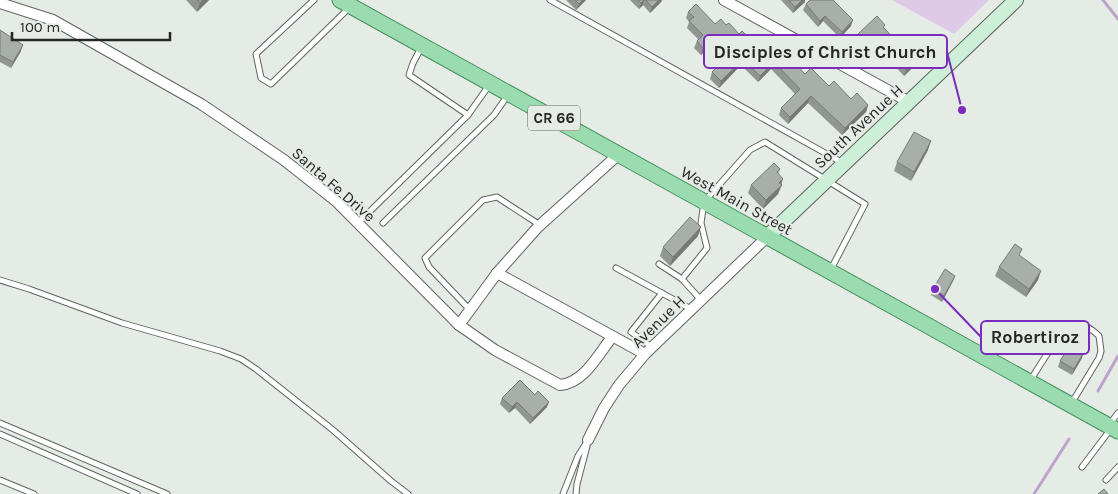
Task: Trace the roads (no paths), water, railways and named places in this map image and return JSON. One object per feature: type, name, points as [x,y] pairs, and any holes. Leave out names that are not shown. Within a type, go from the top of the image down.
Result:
[{"type":"main road","name":"West Main Street","points":[[346,3],[1113,428]]},
{"type":"street","points":[[724,0],[909,102]]},
{"type":"street","name":"South Avenue H","points":[[767,236],[1016,0]]},
{"type":"street","name":"Santa Fe Drive","points":[[0,3],[53,20],[201,104],[284,160],[336,201],[459,325],[495,350],[560,385],[570,384],[578,379],[612,337]]},
{"type":"street","points":[[459,325],[498,273],[540,225],[619,154]]},
{"type":"street","name":"Avenue H","points":[[588,440],[604,408],[619,385],[648,351],[767,236]]},
{"type":"street","points":[[498,273],[612,337],[648,351]]},
{"type":"lane","points":[[314,0],[256,54],[261,78],[271,84],[346,3]]},
{"type":"lane","points":[[550,0],[843,163]]},
{"type":"lane","points":[[422,45],[413,63],[410,75],[468,115]]},
{"type":"lane","points":[[358,223],[468,115],[491,84]]},
{"type":"lane","points":[[383,223],[494,115],[509,94]]},
{"type":"lane","points":[[682,279],[707,248],[702,223],[704,202],[750,150],[765,142],[865,204],[830,271]]},
{"type":"lane","points":[[470,310],[429,267],[425,258],[483,200],[497,197],[540,225]]},
{"type":"lane","points":[[659,264],[682,279],[701,300]]},
{"type":"lane","points":[[616,268],[692,309]]},
{"type":"lane","points":[[0,280],[122,323],[220,351],[241,359],[339,435],[408,494]]},
{"type":"lane","points":[[648,351],[631,332],[662,293]]},
{"type":"lane","points":[[1030,382],[1049,352],[1070,328],[1082,325],[1089,327],[1099,336],[1101,351],[1099,358],[1071,405]]},
{"type":"lane","points":[[1082,466],[1113,428],[1118,413]]},
{"type":"lane","points":[[0,423],[167,494]]},
{"type":"lane","points":[[0,434],[137,494]]},
{"type":"lane","points":[[563,494],[578,456],[588,440]]},
{"type":"lane","points":[[576,494],[578,478],[588,440]]},
{"type":"lane","points":[[1106,480],[1118,467]]},
{"type":"lane","points":[[0,480],[34,494]]},
{"type":"waterway","points":[[1103,0],[1118,19]]},
{"type":"waterway","points":[[1098,391],[1118,356]]},
{"type":"waterway","points":[[1034,494],[1069,439]]},
{"type":"place","name":"Disciples of Christ Church","points":[[962,110]]},
{"type":"place","name":"Robertiroz","points":[[935,289]]}]
